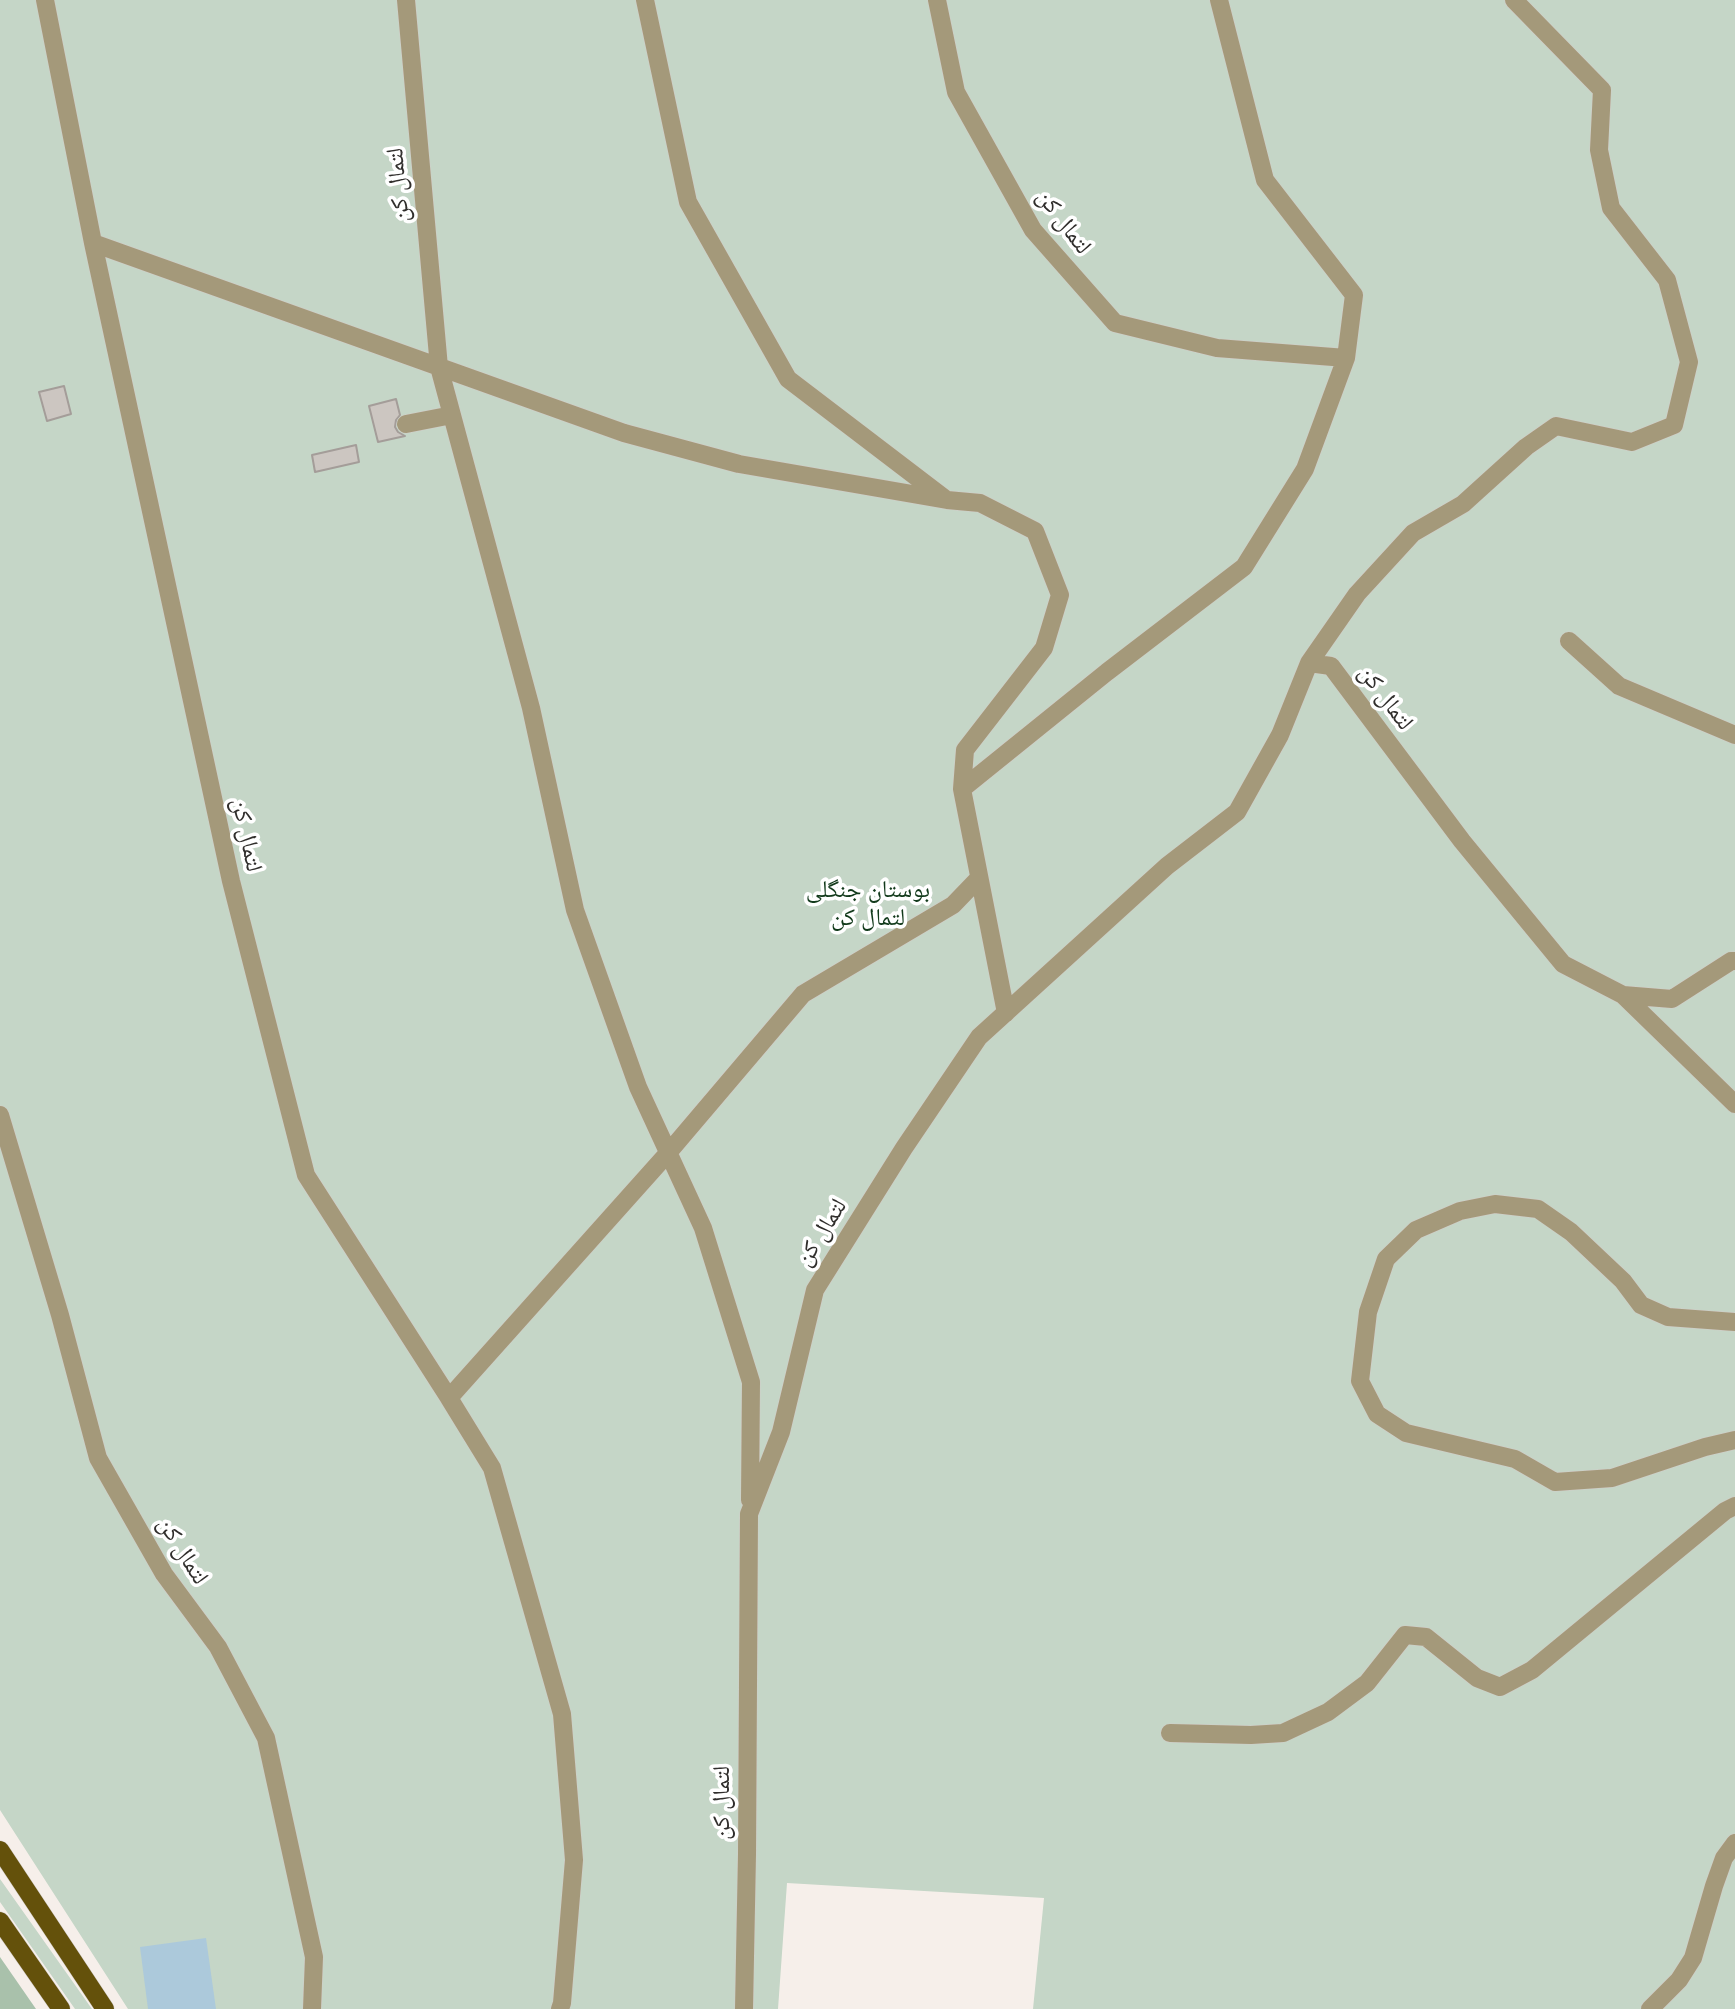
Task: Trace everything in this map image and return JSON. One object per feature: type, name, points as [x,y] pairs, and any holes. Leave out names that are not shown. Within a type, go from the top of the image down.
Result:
[{"type":"main road","points":[[0,1850],[104,2009]]},
{"type":"main road","points":[[0,1921],[61,2009]]},
{"type":"street","name":"لتمال کن","points":[[45,0],[93,243],[231,881],[306,1175],[492,1468],[562,1714],[574,1860],[560,2009]]},
{"type":"street","name":"لتمال کن","points":[[406,0],[439,367],[531,708],[575,910],[638,1087],[703,1228],[751,1382],[748,1840],[744,2009]]},
{"type":"street","points":[[645,0],[688,202],[788,379],[947,500]]},
{"type":"street","name":"لتمال کن","points":[[937,0],[956,92],[1033,230],[1115,323],[1217,348],[1346,358]]},
{"type":"street","points":[[962,789],[1107,671],[1244,567],[1305,469],[1346,358],[1354,295],[1265,180],[1219,0]]},
{"type":"street","points":[[1309,663],[1357,594],[1413,533],[1463,504],[1526,447],[1556,426],[1632,442],[1674,425],[1689,362],[1667,280],[1611,208],[1599,150],[1602,90],[1514,0]]},
{"type":"street","points":[[93,243],[624,433],[739,464],[947,500],[980,503],[1035,530],[1060,595],[1044,648],[965,750],[962,789],[1006,1013]]},
{"type":"street","points":[[407,424],[452,415]]},
{"type":"street","points":[[1569,641],[1619,686],[1735,735]]},
{"type":"street","name":"لتمال کن","points":[[749,1514],[781,1432],[815,1290],[904,1148],[979,1037],[1167,866],[1237,812],[1280,735],[1309,663],[1331,666],[1462,841],[1563,964],[1623,995],[1672,999],[1735,961]]},
{"type":"street","points":[[449,1398],[668,1153],[803,994],[953,905],[979,878]]},
{"type":"street","points":[[1623,995],[1735,1104]]},
{"type":"street","name":"لتمال کن","points":[[0,1115],[60,1315],[98,1458],[164,1574],[218,1647],[266,1738],[314,1957],[312,2009]]},
{"type":"street","points":[[1735,1322],[1668,1317],[1641,1305],[1623,1281],[1570,1232],[1538,1209],[1495,1204],[1460,1211],[1416,1230],[1386,1259],[1368,1312],[1360,1381],[1377,1414],[1406,1433],[1515,1459],[1555,1482],[1612,1478],[1704,1447],[1735,1440]]},
{"type":"street","points":[[1171,1733],[1283,1733],[1328,1712],[1367,1683],[1405,1635],[1426,1637],[1477,1678],[1500,1687],[1532,1670],[1725,1511],[1735,1506]]},
{"type":"street","points":[[1650,2009],[1679,1980],[1693,1958],[1724,1858],[1735,1843]]},
{"type":"green space","name":"بوستان جنگلی لتمال کن","points":[[0,0],[1735,0],[1735,2009],[1033,2009],[1044,1898],[787,1883],[778,2009],[128,2009],[0,1810]]},
{"type":"green space","points":[[0,1879],[92,2009],[75,2009],[0,1902]]},
{"type":"green space","points":[[0,1957],[36,2009],[0,2009]]},
{"type":"water","points":[[206,1938],[216,2009],[148,2009],[140,1947]]},
{"type":"building","points":[[64,386],[71,414],[47,421],[39,392]]},
{"type":"building","points":[[396,399],[400,415],[395,427],[405,436],[378,442],[369,406]]},
{"type":"building","points":[[356,445],[359,462],[315,472],[312,455]]}]
